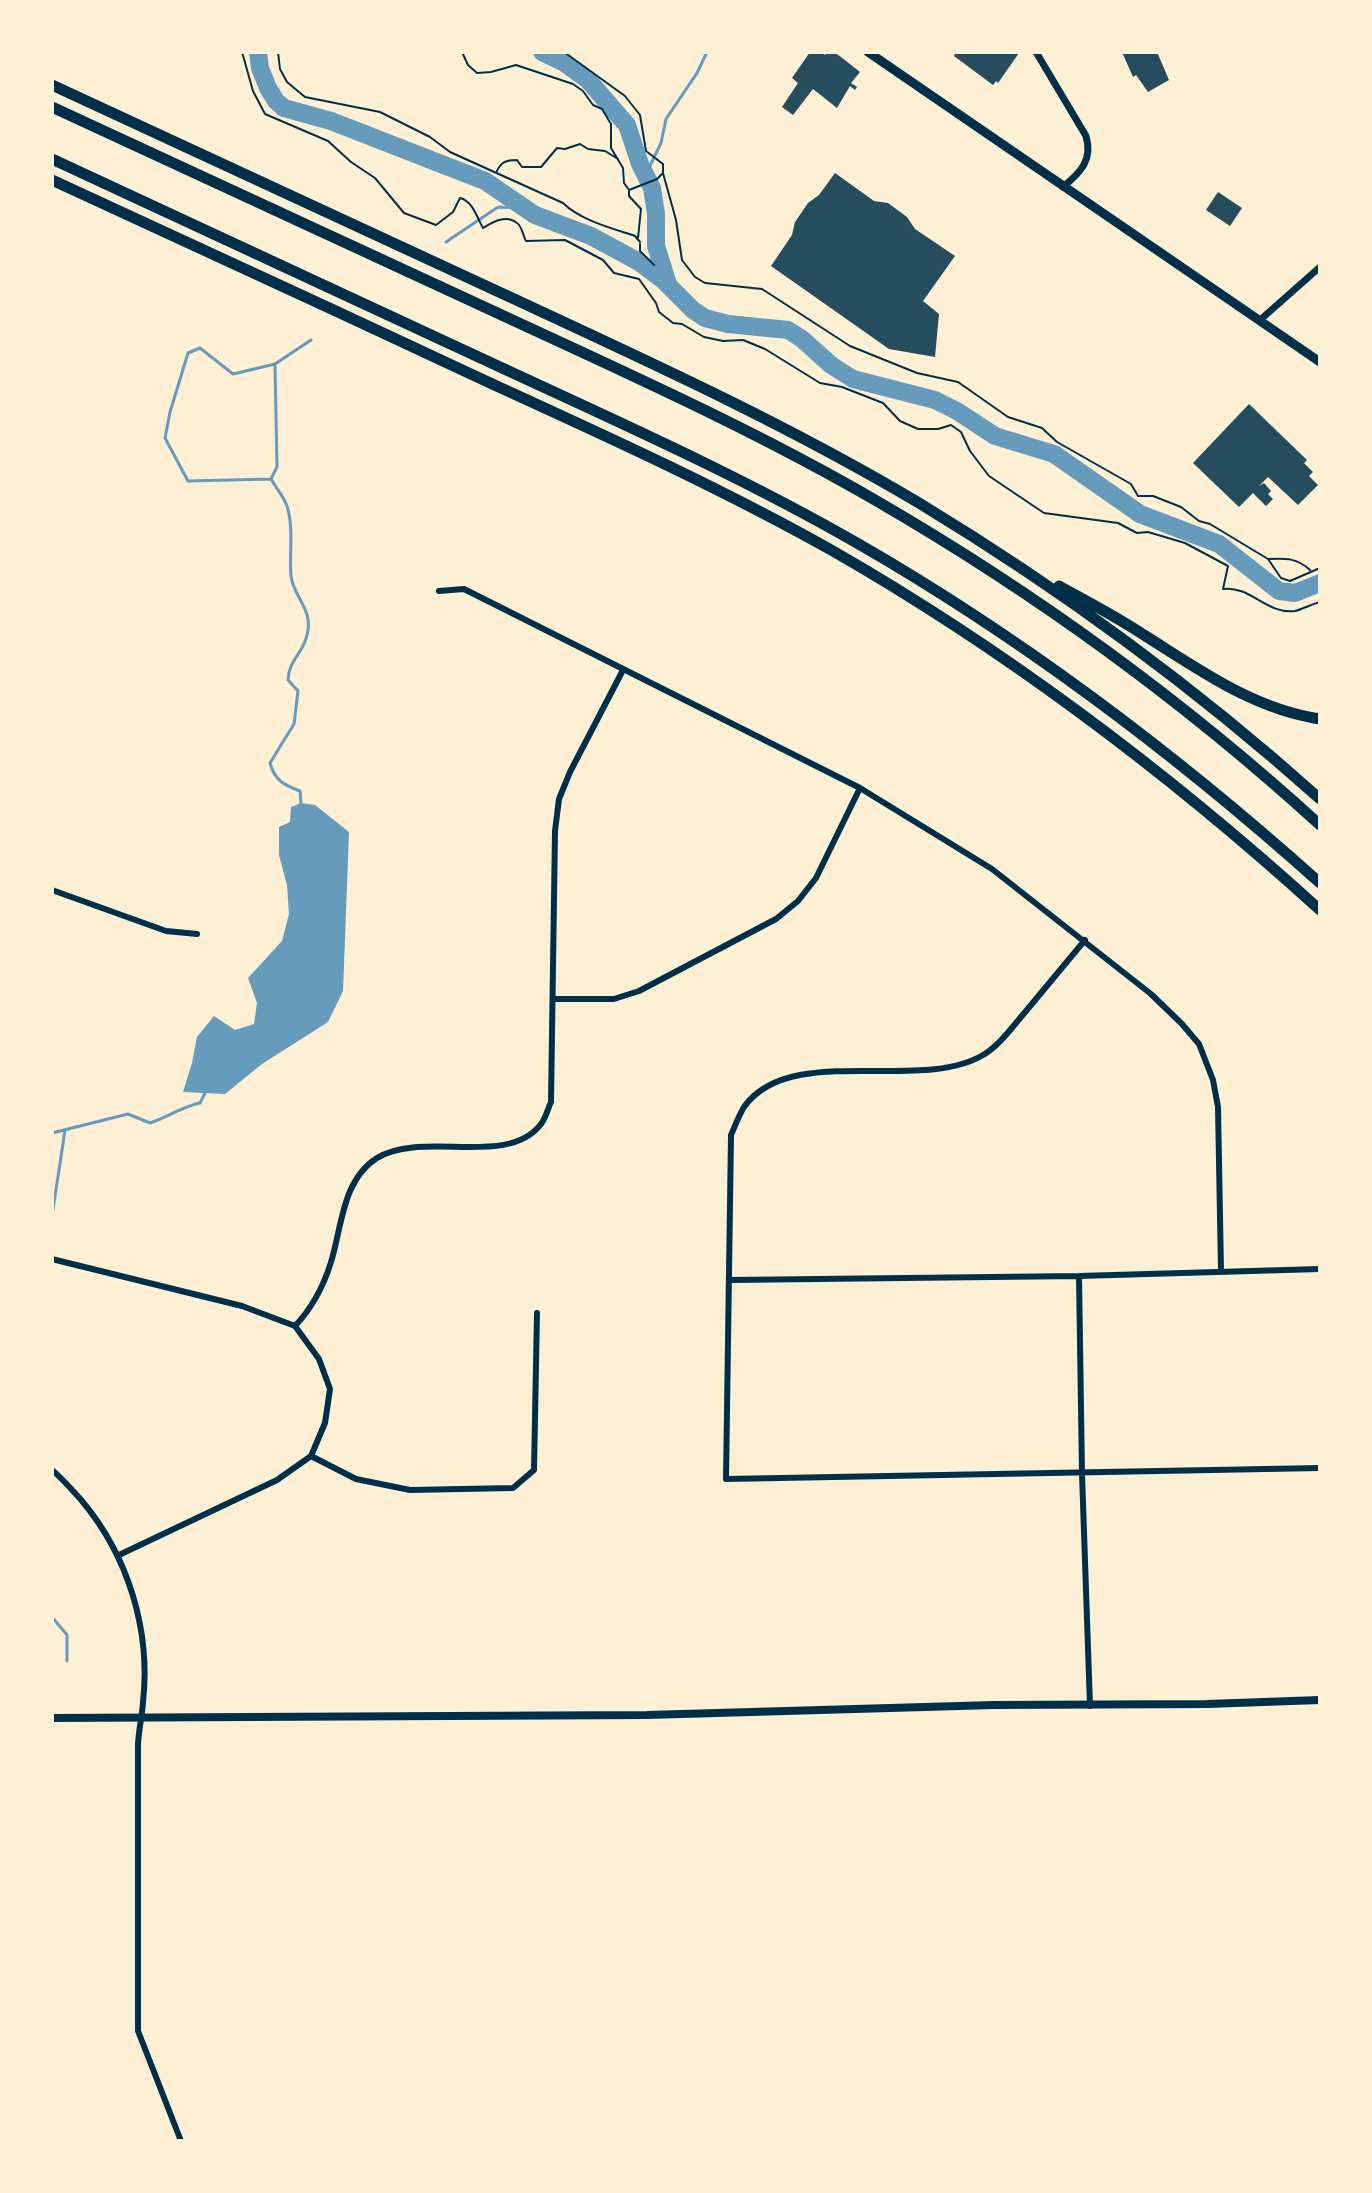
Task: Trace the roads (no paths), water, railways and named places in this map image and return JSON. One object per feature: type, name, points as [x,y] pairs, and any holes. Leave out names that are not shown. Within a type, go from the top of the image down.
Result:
[{"type":"highway","points":[[52,85],[726,398],[867,473],[986,545],[1125,622],[1246,698],[1280,711],[1320,719]]},
{"type":"highway","points":[[52,107],[697,405],[858,490],[982,565],[1102,647],[1223,741],[1320,825]]},
{"type":"highway","points":[[52,159],[687,453],[855,542],[997,631],[1096,700],[1218,794],[1320,883]]},
{"type":"highway","points":[[52,180],[664,463],[834,552],[968,634],[1091,720],[1199,804],[1320,910]]},
{"type":"highway","points":[[986,545],[1076,605],[1163,669],[1253,740],[1320,799]]},
{"type":"main road","points":[[868,52],[1320,362]]},
{"type":"main road","points":[[52,1718],[662,1715],[994,1705],[1090,1706],[1320,1700]]},
{"type":"street","points":[[1036,52],[1090,148],[1087,161],[1063,187]]},
{"type":"street","points":[[1260,320],[1320,267]]},
{"type":"street","points":[[439,591],[464,589],[860,788],[992,869],[1151,994],[1199,1044],[1213,1080],[1218,1107],[1221,1271]]},
{"type":"street","points":[[295,1326],[309,1311],[330,1265],[348,1196],[360,1173],[377,1158],[401,1149],[433,1145],[498,1146],[524,1139],[541,1124],[551,1102],[555,831],[559,799],[623,670]]},
{"type":"street","points":[[554,999],[614,999],[639,991],[776,919],[798,901],[816,878],[860,788]]},
{"type":"street","points":[[52,890],[166,931],[197,934]]},
{"type":"street","points":[[1085,940],[1006,1034],[985,1054],[963,1064],[939,1068],[792,1075],[765,1087],[745,1106],[731,1135],[726,1479],[1320,1468]]},
{"type":"street","points":[[52,1259],[242,1306],[295,1326],[319,1359],[330,1389],[325,1423],[311,1456],[277,1480],[119,1555]]},
{"type":"street","points":[[730,1280],[1079,1276],[1320,1269]]},
{"type":"street","points":[[1079,1276],[1090,1706]]},
{"type":"street","points":[[311,1456],[356,1479],[410,1490],[513,1488],[534,1470],[537,1313]]},
{"type":"street","points":[[52,1470],[99,1522],[119,1555],[138,1610],[143,1650],[143,1703],[139,1719],[138,2031],[181,2141]]},
{"type":"water","points":[[301,803],[315,805],[349,832],[343,991],[328,1022],[262,1064],[225,1094],[183,1092],[197,1037],[214,1016],[235,1030],[254,1024],[257,1003],[248,978],[282,941],[289,914],[287,885],[279,855],[279,827],[290,822],[291,807]]},
{"type":"waterway","points":[[258,52],[268,88],[284,108],[331,121],[485,181],[535,215],[591,236],[639,262],[705,318],[728,324],[788,330],[853,379],[935,400],[995,436],[1054,454],[1140,514],[1219,544],[1279,591],[1295,593],[1320,583]]},
{"type":"waterway","points":[[542,52],[588,80],[627,125],[652,188],[656,246],[667,281]]},
{"type":"waterway","points":[[646,174],[661,143],[666,119],[697,73],[707,52]]},
{"type":"waterway","points":[[446,242],[498,207],[525,208]]},
{"type":"waterway","points":[[301,804],[300,791],[281,782],[270,763],[294,724],[298,691],[288,680],[293,662],[305,642],[308,626],[306,610],[291,576],[291,532],[287,506],[271,479],[188,481],[165,438],[188,353],[200,348],[233,374],[275,364],[311,340]]},
{"type":"waterway","points":[[271,479],[277,467],[275,365]]},
{"type":"waterway","points":[[52,1133],[128,1114],[150,1123],[200,1103],[205,1093]]},
{"type":"waterway","points":[[52,1216],[65,1130]]},
{"type":"waterway","points":[[52,1617],[67,1635],[67,1661]]}]
